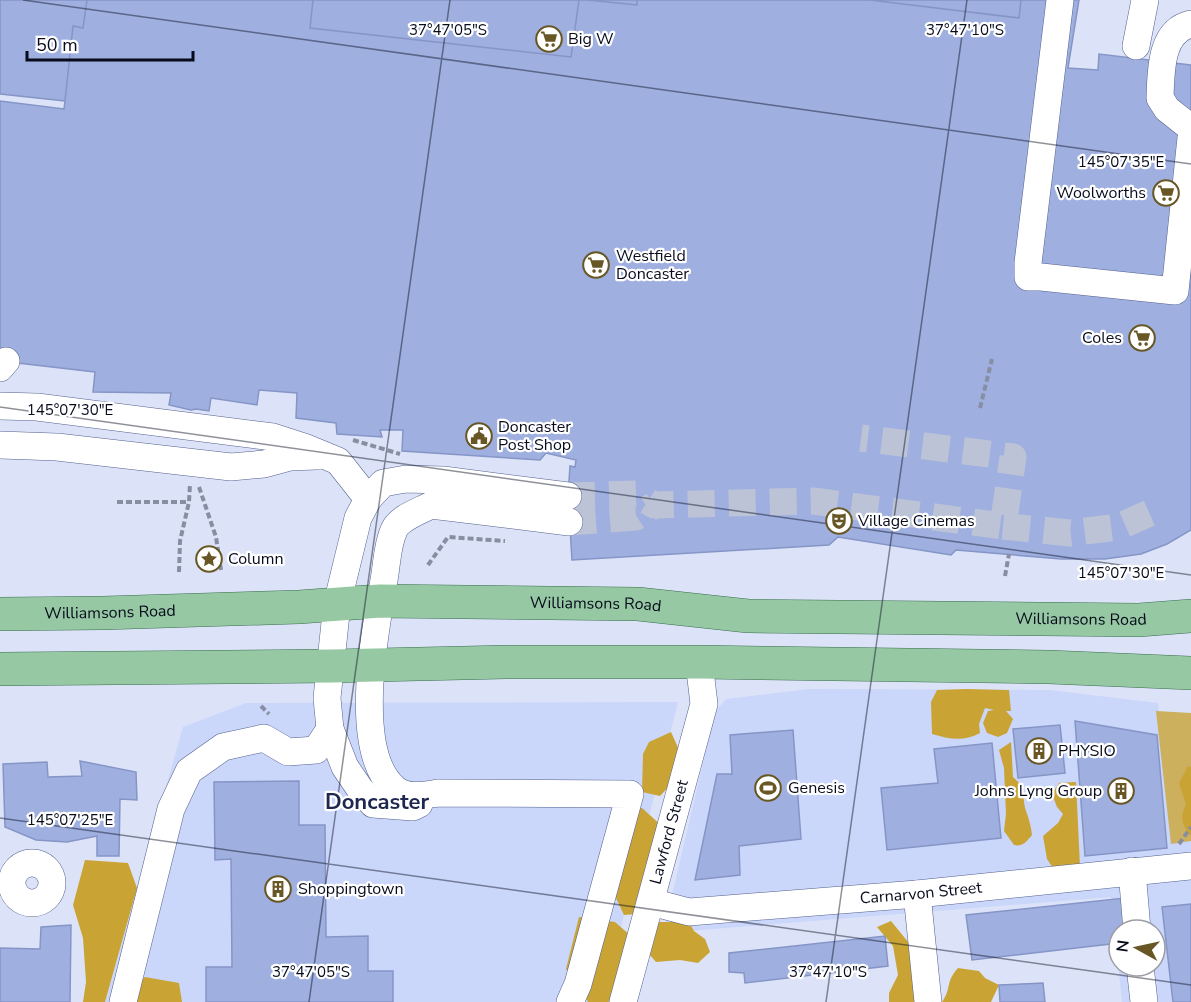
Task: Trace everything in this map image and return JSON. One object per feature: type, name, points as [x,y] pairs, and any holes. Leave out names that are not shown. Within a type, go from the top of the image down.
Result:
[{"type":"main road","points":[[1139,620],[1191,595]]},
{"type":"main road","name":"Williamsons Road","points":[[0,614],[114,613],[380,602],[638,604],[748,616],[1139,620],[1191,616]]},
{"type":"main road","points":[[0,669],[699,662],[1049,667],[1191,673]]},
{"type":"main road","points":[[1139,671],[1191,684]]},
{"type":"street","points":[[1060,0],[1028,278],[1041,277],[1175,291],[1191,138]]},
{"type":"street","points":[[1136,46],[1145,0]]},
{"type":"street","points":[[1191,24],[1182,26],[1171,36],[1165,52],[1160,91],[1162,103],[1191,128]]},
{"type":"street","points":[[0,406],[37,407],[273,437],[338,461],[368,499]]},
{"type":"street","points":[[0,445],[57,447],[231,467],[264,464],[290,457],[313,455],[338,461]]},
{"type":"street","points":[[438,793],[413,807],[373,804],[345,767],[330,729],[327,698],[337,604],[358,518],[368,499],[383,483],[406,478],[443,480],[569,509],[431,505],[411,515],[394,528],[380,602],[368,712],[371,743],[380,769],[395,789],[414,797],[438,793],[630,794],[578,984],[570,1002]]},
{"type":"street","name":"Lawford Street","points":[[623,1002],[704,704],[699,662]]},
{"type":"street","points":[[123,1002],[171,808],[189,771],[223,747],[264,738],[288,752],[316,750],[330,729]]},
{"type":"street","name":"Carnarvon Street","points":[[651,902],[690,912],[917,894],[1191,866]]},
{"type":"street","points":[[1132,871],[1136,918]]},
{"type":"street","points":[[917,894],[928,1002]]},
{"type":"street","points":[[1141,978],[1144,1002]]},
{"type":"path","points":[[980,408],[992,359]]},
{"type":"path","points":[[179,572],[180,541],[189,502],[191,462]]},
{"type":"path","points":[[117,501],[189,502]]},
{"type":"path","points":[[428,565],[448,537],[515,542]]},
{"type":"path","points":[[1005,576],[1009,554]]},
{"type":"shaded area","points":[[809,689],[1050,690],[1158,703],[1160,725],[1191,841],[1191,1002],[1122,1002],[1119,978],[1167,978],[1167,918],[1113,918],[1111,897],[663,933],[715,712],[726,699]]},
{"type":"shaded area","points":[[937,690],[1009,690],[1011,711],[1006,711],[1013,719],[1007,733],[998,737],[987,733],[983,723],[988,711],[994,710],[985,708],[979,724],[980,733],[968,738],[956,739],[932,734],[931,702]]},
{"type":"shaded area","points":[[678,702],[602,1002],[105,1002],[183,727],[246,703]]},
{"type":"shaded area","points":[[1156,711],[1191,713],[1191,841],[1171,844]]},
{"type":"shaded area","points":[[671,732],[680,752],[679,776],[660,796],[642,792],[643,754],[649,742]]},
{"type":"shaded area","points":[[1011,742],[1013,777],[1022,789],[1032,835],[1020,845],[1014,845],[1004,831],[1006,814],[1004,768],[999,750]]},
{"type":"shaded area","points":[[1188,766],[1191,767],[1191,836],[1182,821],[1186,805],[1179,783]]},
{"type":"shaded area","points":[[1076,782],[1080,867],[1055,871],[1047,859],[1043,836],[1058,823],[1063,814],[1057,807],[1052,794],[1059,783]]},
{"type":"shaded area","points":[[642,808],[662,826],[636,914],[624,915],[615,896],[633,811]]},
{"type":"shaded area","points":[[85,860],[128,863],[137,888],[105,1002],[83,1002],[86,982],[83,938],[73,905]]},
{"type":"shaded area","points":[[579,917],[615,922],[631,936],[614,1000],[588,1002],[566,969]]},
{"type":"shaded area","points":[[891,921],[917,953],[926,1002],[889,1002],[889,993],[898,975],[893,946],[877,927]]},
{"type":"shaded area","points":[[658,922],[689,922],[694,931],[705,939],[710,952],[698,963],[680,960],[656,962],[648,953]]},
{"type":"shaded area","points":[[958,968],[979,971],[985,978],[999,985],[991,1002],[942,1002],[951,977]]},
{"type":"shaded area","points":[[145,977],[179,983],[182,1002],[113,1002]]},
{"type":"building","points":[[0,0],[87,0],[83,28],[73,26],[65,101],[0,94]]},
{"type":"building","name":"Westfield Doncaster","points":[[0,0],[1079,0],[1068,68],[1098,70],[1099,54],[1191,65],[1191,530],[1167,544],[1141,554],[1105,559],[1061,559],[956,550],[951,555],[838,537],[829,545],[572,560],[568,496],[570,466],[575,467],[576,460],[546,453],[540,460],[402,451],[403,430],[380,430],[382,437],[337,434],[336,423],[296,418],[297,393],[259,390],[257,405],[211,398],[209,411],[191,410],[169,405],[171,393],[93,392],[95,372],[0,361],[0,101],[64,109],[65,101],[0,94]]},
{"type":"building","points":[[313,0],[579,0],[571,57],[310,28]]},
{"type":"building","points":[[587,0],[637,0],[637,5]]},
{"type":"building","points":[[870,0],[1021,0],[1019,18]]},
{"type":"building","name":"Johns Lyng Group","points":[[1075,721],[1157,735],[1167,848],[1085,856]]},
{"type":"building","name":"PHYSIO","points":[[1060,725],[1065,773],[1018,778],[1013,729]]},
{"type":"building","name":"Genesis","points":[[793,730],[801,839],[739,846],[740,875],[695,880],[717,774],[732,774],[730,735]]},
{"type":"building","points":[[992,743],[1001,838],[887,850],[881,788],[938,783],[934,749]]},
{"type":"building","points":[[80,761],[136,772],[137,800],[120,799],[119,856],[97,856],[97,836],[67,842],[36,840],[5,827],[3,764],[47,762],[48,777],[82,776]]},
{"type":"building","name":"Shoppingtown","points":[[299,781],[299,825],[325,825],[326,937],[368,936],[368,971],[393,971],[393,1002],[206,1002],[206,967],[232,967],[231,859],[215,860],[214,782]]},
{"type":"building","points":[[1125,898],[1127,918],[1107,918],[1107,944],[972,960],[966,915]]},
{"type":"building","points":[[1191,904],[1191,1002],[1173,1002],[1167,950],[1167,918],[1163,918],[1162,907]]},
{"type":"building","points":[[71,925],[70,1002],[0,1002],[0,948],[40,949],[41,927]]},
{"type":"building","points":[[885,936],[888,966],[745,983],[744,973],[729,972],[729,953]]},
{"type":"building","points":[[1043,983],[1045,1002],[1000,1002],[999,985]]},
{"type":"tunnel","points":[[568,496],[637,494],[654,505],[813,501],[1003,526],[1013,457],[861,438]]},
{"type":"tunnel","points":[[569,522],[636,517],[654,505]]},
{"type":"tunnel","points":[[1003,526],[1070,533],[1118,527],[1152,512]]},
{"type":"place","name":"Big W","points":[[549,39]]},
{"type":"place","name":"Woolworths","points":[[1166,193]]},
{"type":"place","name":"Westfield Doncaster","points":[[596,265]]},
{"type":"place","name":"Coles","points":[[1142,338]]},
{"type":"place","name":"Doncaster Post Shop","points":[[479,436]]},
{"type":"place","name":"Village Cinemas","points":[[839,521]]},
{"type":"place","name":"Column","points":[[209,559]]},
{"type":"place","name":"PHYSIO","points":[[1039,751]]},
{"type":"place","name":"Genesis","points":[[768,788]]},
{"type":"place","name":"Johns Lyng Group","points":[[1121,791]]},
{"type":"place","name":"Shoppingtown","points":[[278,889]]},
{"type":"district","name":"Doncaster","points":[[377,802]]}]
